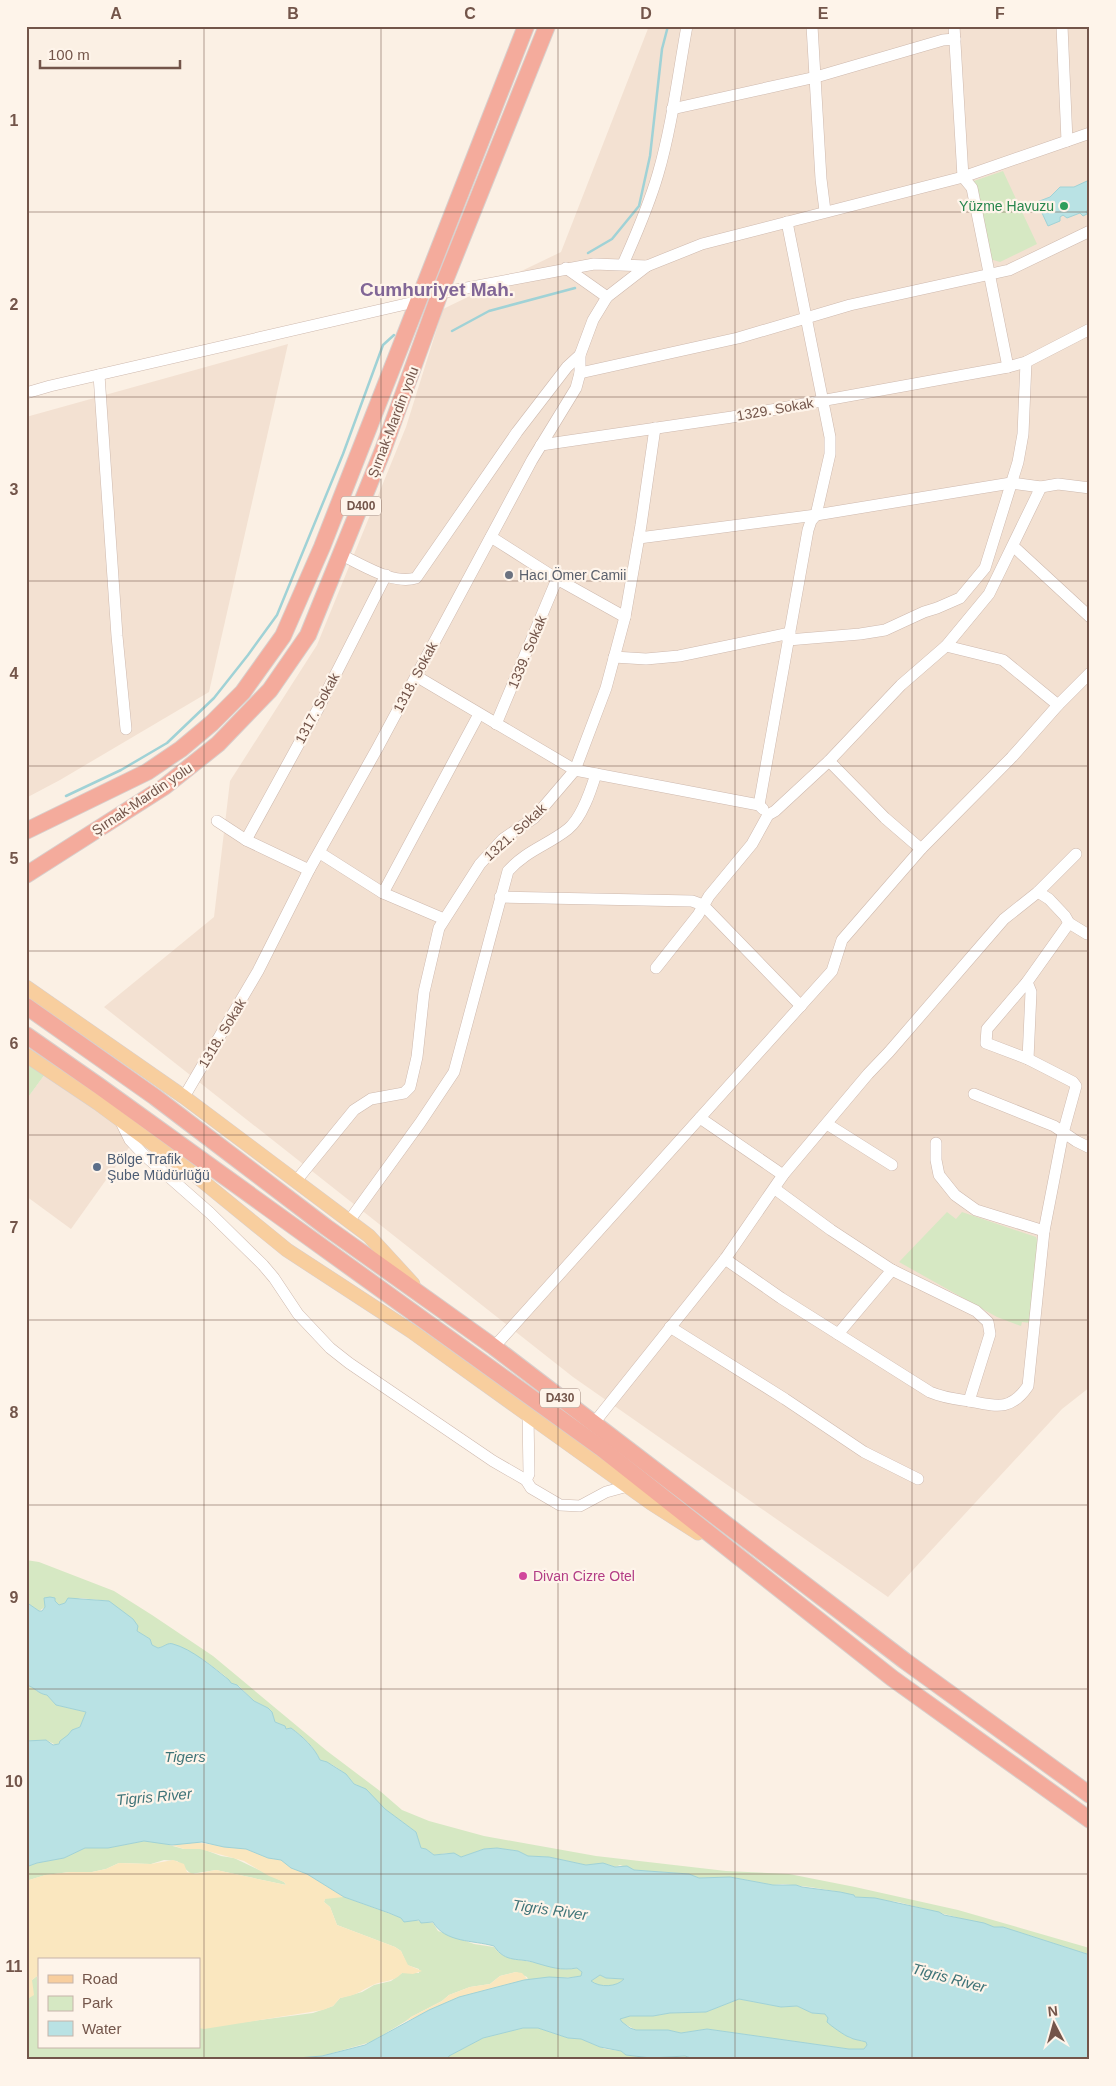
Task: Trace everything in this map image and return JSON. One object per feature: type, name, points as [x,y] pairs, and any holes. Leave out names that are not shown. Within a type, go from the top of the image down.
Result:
[{"type":"highway","name":"Şırnak-Mardin yolu","points":[[26,832],[147,772],[198,736],[243,692],[283,636],[322,547],[420,302],[526,26]]},
{"type":"highway","name":"Şırnak-Mardin yolu","points":[[26,875],[164,787],[218,744],[270,690],[308,635],[383,450],[440,294],[547,26]]},
{"type":"highway","name":"D430","points":[[26,1006],[155,1097],[326,1227],[494,1346],[905,1661],[1090,1795]]},
{"type":"highway","name":"D430","points":[[26,1035],[601,1448],[892,1678],[1090,1820]]},
{"type":"main road","points":[[26,987],[184,1097],[369,1236],[426,1297]]},
{"type":"main road","points":[[26,1055],[195,1175],[287,1250],[411,1331],[628,1486],[751,1567]]},
{"type":"street","points":[[623,264],[639,229],[658,173],[687,26]]},
{"type":"street","points":[[812,26],[820,179],[825,211]]},
{"type":"street","points":[[954,26],[964,177],[972,188],[1008,367]]},
{"type":"street","points":[[1062,26],[1067,141]]},
{"type":"street","points":[[672,109],[816,77],[943,40],[955,39]]},
{"type":"street","points":[[440,294],[594,264],[647,266],[702,244],[964,177],[1090,134]]},
{"type":"street","points":[[759,804],[808,530],[811,521],[816,515],[830,454],[830,437],[824,400],[787,222]]},
{"type":"street","points":[[580,373],[738,338],[850,305],[1009,270],[1090,231]]},
{"type":"street","name":"1318. Sokak","points":[[184,1097],[258,971],[309,870],[320,853],[541,445],[576,388],[580,373],[580,355],[593,320],[607,297],[647,266]]},
{"type":"street","points":[[566,268],[607,297]]},
{"type":"street","points":[[26,393],[420,302]]},
{"type":"street","name":"1329. Sokak","points":[[541,445],[732,417],[1008,367],[1026,362],[1090,329]]},
{"type":"street","points":[[341,555],[386,575],[407,580],[416,578],[517,432],[568,367],[580,355]]},
{"type":"street","points":[[614,657],[646,659],[679,656],[789,637],[860,634],[885,630],[960,598],[985,568],[1018,462],[1023,434],[1026,362]]},
{"type":"street","points":[[99,375],[117,636],[126,729]]},
{"type":"street","name":"1321. Sokak","points":[[296,1181],[354,1110],[371,1099],[404,1094],[410,1088],[417,1057],[424,992],[439,928],[480,864],[503,839],[534,818],[576,770],[606,688],[625,617],[655,428]]},
{"type":"street","points":[[639,538],[816,515],[1011,483],[1041,487],[1058,484],[1090,488]]},
{"type":"street","points":[[656,968],[698,916],[708,896],[752,844],[768,815],[776,811],[829,761],[901,685],[946,646],[989,594],[1041,487]]},
{"type":"street","points":[[491,537],[557,579],[625,617]]},
{"type":"street","points":[[1012,546],[1090,617]]},
{"type":"street","name":"1317. Sokak","points":[[246,840],[319,707],[386,575]]},
{"type":"street","name":"1339. Sokak","points":[[496,724],[557,579]]},
{"type":"street","points":[[946,646],[1002,660],[1058,705]]},
{"type":"street","points":[[494,1346],[832,971],[842,940],[921,849],[1012,758],[1058,705],[1090,673]]},
{"type":"street","points":[[416,676],[576,770],[759,804],[768,815]]},
{"type":"street","points":[[383,893],[479,714]]},
{"type":"street","points":[[829,761],[885,818],[921,849]]},
{"type":"street","points":[[349,1221],[420,1123],[454,1072],[508,871],[528,852],[570,828],[588,797],[596,774]]},
{"type":"street","points":[[218,821],[246,840],[309,870]]},
{"type":"street","points":[[320,853],[383,893],[444,919]]},
{"type":"street","points":[[594,1424],[725,1259],[783,1175],[868,1074],[1004,919],[1038,892],[1076,854]]},
{"type":"street","points":[[1038,892],[1050,898],[1069,922],[1090,934]]},
{"type":"street","points":[[500,897],[692,901],[703,905],[801,1006]]},
{"type":"street","points":[[725,1259],[781,1298],[930,1392],[947,1399],[988,1406],[1009,1404],[1020,1397],[1028,1386],[1044,1230],[1064,1133],[1076,1086],[1073,1082],[1028,1058],[986,1043],[987,1029],[1027,982],[1069,922]]},
{"type":"street","points":[[1027,982],[1030,992],[1028,1058]]},
{"type":"street","points":[[974,1094],[1054,1126],[1090,1148]]},
{"type":"street","points":[[700,1118],[783,1175]]},
{"type":"street","points":[[120,1120],[130,1140],[143,1154],[210,1213],[263,1265],[298,1314],[338,1356],[493,1461],[526,1480],[531,1488],[560,1505],[580,1506],[606,1492],[628,1486]]},
{"type":"street","points":[[827,1124],[892,1165]]},
{"type":"street","points":[[936,1143],[936,1160],[939,1176],[954,1195],[976,1210],[1044,1230]]},
{"type":"street","points":[[775,1189],[831,1230],[892,1270],[976,1311],[988,1322],[990,1334],[969,1402]]},
{"type":"street","points":[[838,1334],[892,1270]]},
{"type":"street","points":[[670,1327],[785,1399],[864,1452],[918,1479]]},
{"type":"street","points":[[526,1480],[528,1474],[528,1415]]},
{"type":"shaded area","points":[[649,26],[1090,26],[1090,1387],[1062,1409],[888,1597],[573,1377],[104,1007],[214,917],[230,781],[317,645],[406,427],[443,309],[561,252]]},
{"type":"shaded area","points":[[288,344],[209,692],[26,798],[26,417]]},
{"type":"shaded area","points":[[48,1070],[99,1104],[133,1142],[71,1229],[26,1196],[26,1100]]},
{"type":"green space","points":[[1003,171],[1037,244],[1000,262],[990,259],[974,181]]},
{"type":"green space","points":[[26,1055],[48,1070],[26,1100]]},
{"type":"green space","points":[[947,1212],[956,1219],[962,1212],[1036,1237],[1039,1245],[1031,1323],[1022,1322],[1021,1326],[997,1317],[899,1262]]},
{"type":"green space","points":[[26,1560],[39,1562],[114,1591],[152,1615],[213,1656],[327,1751],[402,1810],[429,1821],[484,1836],[596,1856],[726,1871],[789,1874],[855,1887],[958,1910],[1086,1947],[1090,1949],[1090,1955],[1003,1927],[994,1927],[898,1902],[860,1898],[840,1892],[810,1887],[783,1884],[773,1885],[730,1877],[699,1878],[689,1874],[634,1870],[620,1865],[615,1867],[607,1864],[586,1865],[549,1857],[528,1856],[518,1851],[497,1848],[484,1849],[461,1857],[448,1853],[434,1855],[421,1848],[416,1832],[354,1784],[339,1769],[330,1763],[320,1760],[312,1747],[300,1735],[291,1728],[286,1729],[274,1721],[274,1717],[268,1708],[254,1701],[239,1686],[230,1683],[225,1676],[204,1660],[178,1647],[166,1645],[158,1648],[152,1645],[150,1639],[137,1631],[133,1619],[108,1601],[80,1598],[59,1605],[55,1601],[44,1598],[45,1607],[39,1611],[26,1602]]},
{"type":"green space","points":[[26,1685],[47,1695],[56,1705],[86,1712],[80,1727],[73,1730],[56,1745],[46,1740],[26,1741]]},
{"type":"green space","points":[[144,1841],[158,1842],[184,1849],[200,1848],[221,1856],[234,1858],[284,1882],[286,1885],[216,1870],[191,1874],[177,1861],[164,1860],[151,1864],[119,1863],[106,1869],[92,1872],[46,1875],[26,1881],[26,1867],[37,1863],[64,1858],[85,1848],[108,1848]]},
{"type":"green space","points":[[344,1897],[410,1921],[433,1923],[438,1931],[474,1944],[494,1947],[506,1957],[559,1969],[577,1968],[582,1972],[581,1976],[528,1980],[527,1977],[516,1972],[500,1976],[490,1984],[470,1987],[449,1995],[442,2001],[411,2017],[371,2042],[322,2056],[273,2060],[26,2060],[26,2000],[32,1980],[37,1976],[38,2048],[200,2048],[200,2028],[313,2013],[333,2006],[340,1998],[362,1992],[374,1985],[391,1981],[402,1973],[419,1973],[419,1969],[407,1965],[401,1951],[395,1947],[337,1925],[330,1907],[324,1902],[325,1898]]},
{"type":"green space","points":[[600,1975],[606,1978],[624,1979],[617,1984],[608,1986],[599,1985],[591,1981]]},
{"type":"green space","points":[[739,1999],[781,2007],[797,2006],[812,2013],[825,2014],[850,2038],[866,2042],[867,2045],[864,2049],[849,2049],[707,2029],[681,2033],[668,2030],[636,2030],[621,2022],[620,2018],[670,2013],[706,2012]]},
{"type":"green space","points":[[523,2028],[538,2028],[568,2038],[581,2039],[605,2049],[621,2051],[626,2055],[664,2059],[685,2056],[694,2059],[713,2060],[447,2060],[449,2056],[483,2038]]},
{"type":"sand","points":[[193,1842],[246,1849],[268,1858],[281,1860],[291,1868],[307,1874],[344,1897],[325,1899],[324,1902],[330,1907],[337,1925],[395,1947],[401,1951],[408,1965],[422,1971],[413,1974],[402,1973],[392,1980],[377,1983],[354,1994],[340,1998],[333,2006],[323,2010],[204,2029],[200,2028],[200,1958],[38,1958],[38,1977],[32,1980],[34,1995],[26,2000],[26,1881],[45,1875],[92,1872],[106,1869],[119,1863],[151,1864],[173,1860],[184,1864],[187,1872],[195,1874],[216,1870],[286,1885],[284,1882],[269,1876],[244,1861],[200,1849],[184,1849],[172,1845]]},
{"type":"sand","points":[[516,1972],[522,1973],[528,1980],[497,1987],[406,2021],[442,2001],[449,1995],[470,1987],[490,1984],[500,1976]]},
{"type":"water","name":"Yüzme Havuzu","points":[[1087,181],[1090,189],[1090,209],[1086,211],[1087,214],[1083,216],[1080,213],[1067,218],[1063,215],[1060,217],[1060,221],[1048,226],[1037,202],[1050,197],[1060,187],[1074,187]]},
{"type":"water","name":"Tigers","points":[[44,1598],[55,1598],[59,1605],[65,1603],[68,1598],[109,1601],[133,1619],[138,1626],[137,1631],[150,1639],[152,1645],[158,1648],[171,1644],[180,1646],[195,1654],[231,1683],[237,1685],[254,1701],[268,1708],[272,1712],[275,1722],[285,1726],[286,1729],[291,1728],[300,1735],[318,1755],[320,1760],[327,1762],[346,1774],[354,1784],[366,1789],[385,1809],[416,1832],[421,1848],[434,1855],[454,1853],[461,1857],[484,1849],[497,1848],[518,1851],[528,1856],[549,1857],[586,1865],[603,1863],[615,1867],[627,1866],[634,1870],[689,1874],[699,1878],[730,1877],[773,1885],[796,1885],[840,1892],[854,1895],[855,1897],[875,1898],[939,1912],[944,1915],[984,1923],[994,1927],[1003,1927],[1090,1955],[1090,2060],[713,2060],[694,2059],[685,2056],[651,2058],[626,2055],[621,2051],[600,2047],[581,2039],[568,2038],[538,2028],[523,2028],[483,2038],[449,2056],[447,2060],[273,2060],[322,2056],[365,2045],[429,2010],[459,1997],[524,1980],[581,1976],[582,1972],[577,1968],[556,1968],[530,1961],[508,1958],[494,1946],[460,1940],[445,1934],[433,1922],[421,1923],[419,1920],[404,1922],[401,1918],[389,1913],[344,1897],[307,1874],[291,1868],[281,1860],[268,1858],[246,1849],[202,1842],[172,1845],[144,1841],[108,1848],[85,1848],[64,1858],[26,1867],[26,1741],[46,1740],[53,1745],[59,1744],[72,1730],[80,1727],[86,1712],[56,1705],[47,1695],[26,1685],[26,1602],[42,1611],[45,1607]],"holes":[[[600,1975],[606,1978],[624,1979],[617,1984],[608,1986],[599,1985],[591,1981]],[[739,1999],[781,2007],[797,2006],[812,2013],[825,2014],[828,2018],[827,2022],[834,2028],[844,2035],[866,2042],[867,2045],[864,2049],[849,2049],[707,2029],[681,2033],[668,2030],[636,2030],[630,2028],[620,2019],[630,2016],[706,2012]]]},
{"type":"waterway","points":[[588,253],[612,239],[639,206],[650,156],[662,49],[668,26]]},
{"type":"waterway","points":[[452,331],[489,311],[575,288]]},
{"type":"waterway","points":[[66,796],[121,770],[167,743],[214,698],[277,615],[343,454],[383,345],[394,335]]},
{"type":"place","name":"Yüzme Havuzu","points":[[1064,206]]},
{"type":"place","name":"Hacı Ömer Camii","points":[[509,575]]},
{"type":"place","name":"Bölge Trafik Şube Müdürlüğü","points":[[97,1167]]},
{"type":"place","name":"Divan Cizre Otel","points":[[523,1576]]},
{"type":"district","name":"Cumhuriyet Mah.","points":[[437,289]]},
{"type":"water label","name":"Tigris River","points":[[154,1797]]},
{"type":"water label","name":"Tigris River","points":[[550,1910]]},
{"type":"water label","name":"Tigris River","points":[[949,1978]]}]
